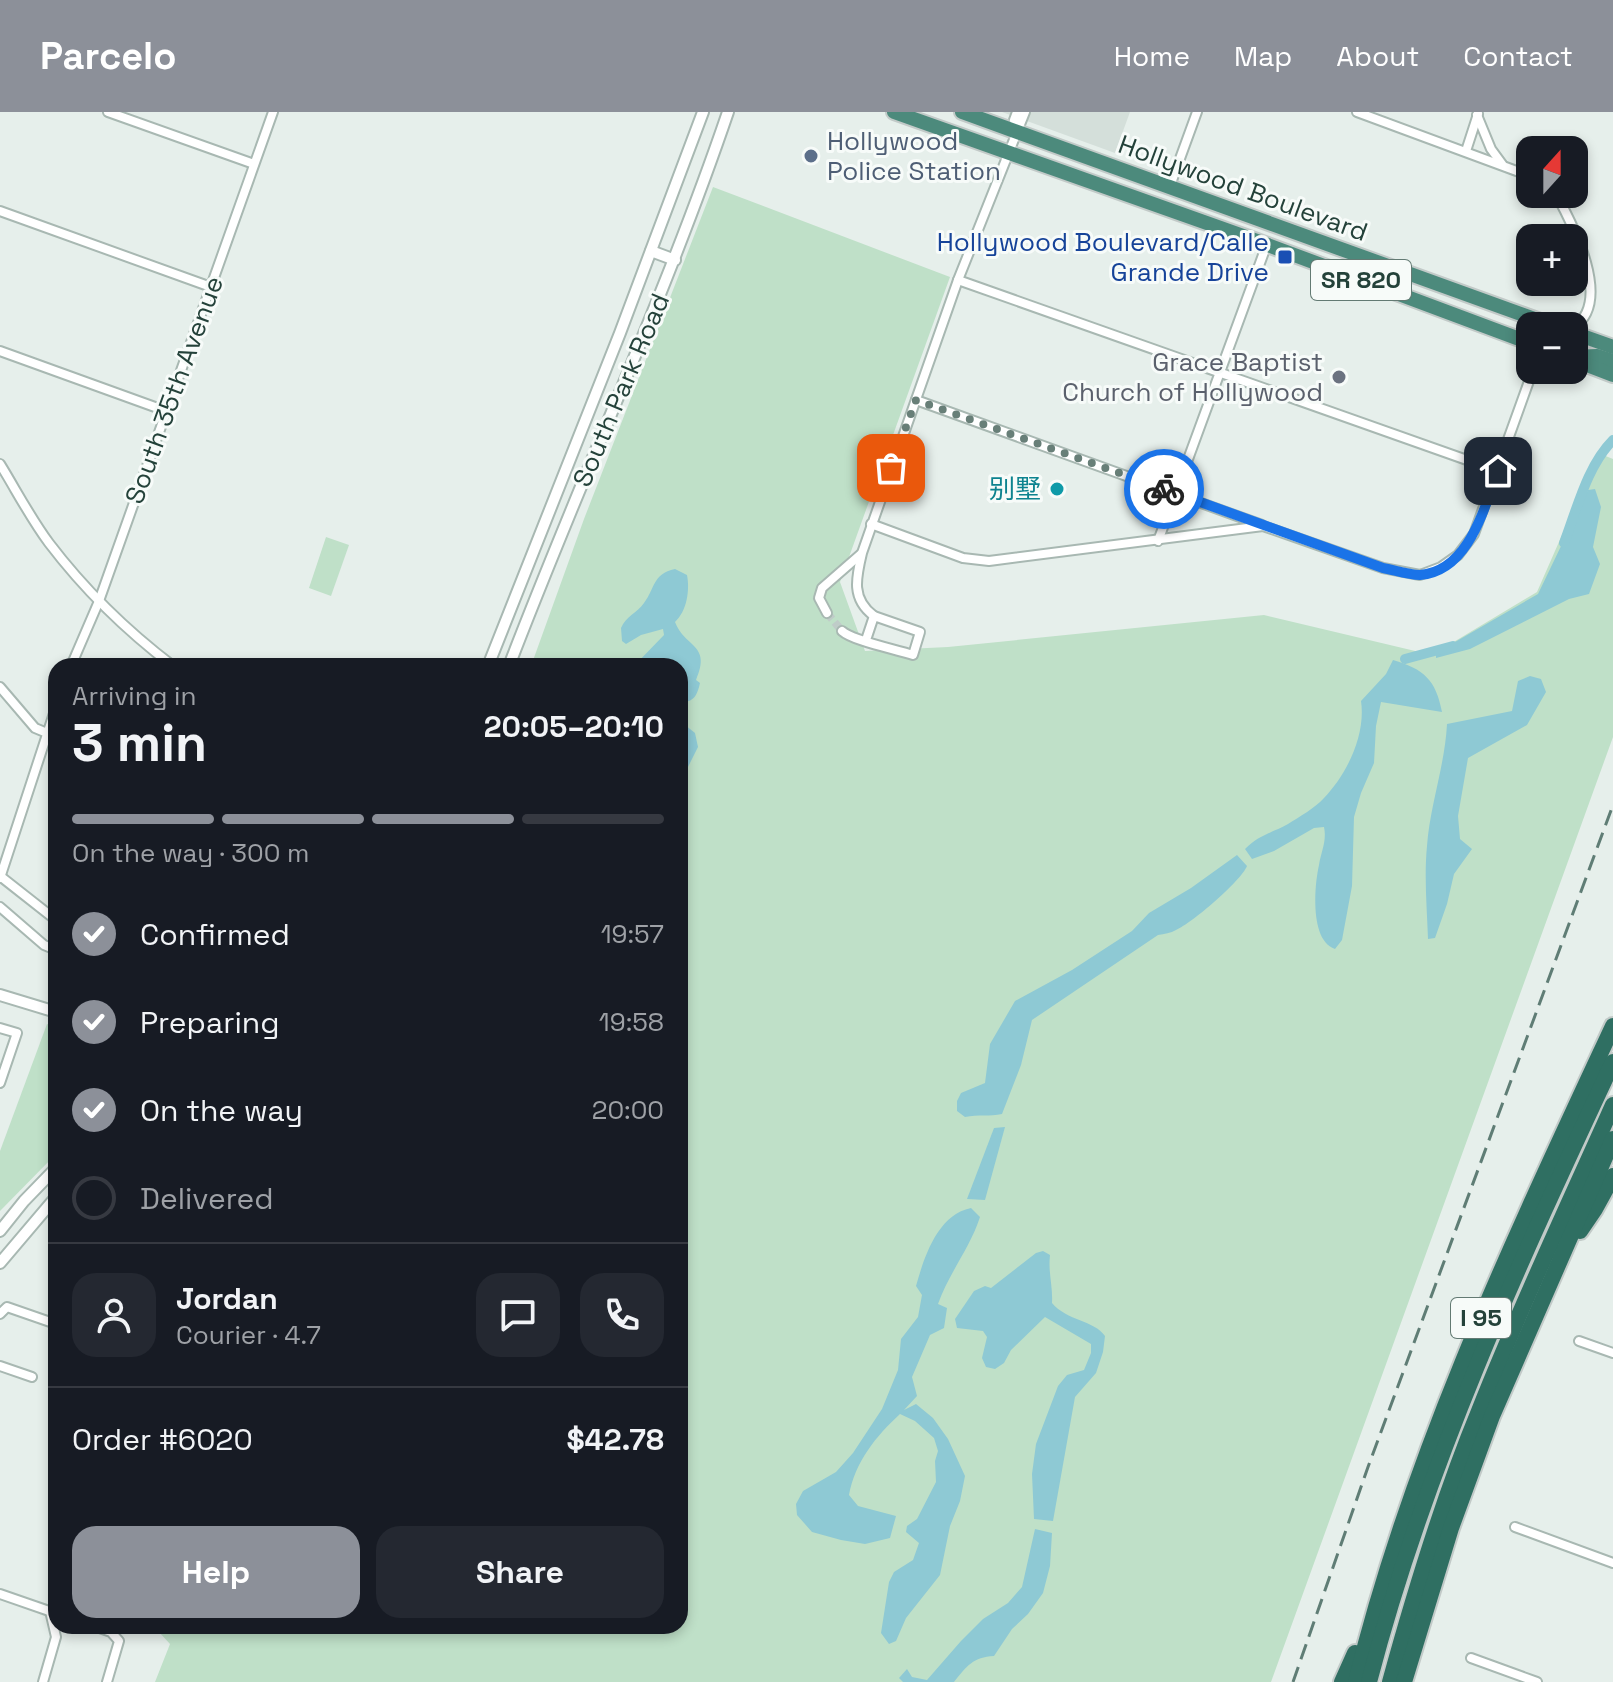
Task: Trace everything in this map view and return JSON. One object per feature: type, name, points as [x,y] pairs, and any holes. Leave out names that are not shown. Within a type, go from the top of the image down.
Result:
[{"type":"highway","name":"Hollywood Boulevard","points":[[894,112],[1267,244],[1516,338]]},
{"type":"highway","name":"Hollywood Boulevard","points":[[962,112],[1516,312]]},
{"type":"highway","points":[[1191,217],[1233,225],[1245,222],[1251,216]]},
{"type":"highway","points":[[1267,244],[1280,238],[1309,237]]},
{"type":"highway","points":[[1588,338],[1613,347]]},
{"type":"highway","points":[[1588,357],[1613,361]]},
{"type":"highway","points":[[1588,364],[1613,375]]},
{"type":"highway","name":"I 95","points":[[1356,1682],[1371,1619],[1404,1515],[1445,1403],[1613,1026]]},
{"type":"highway","points":[[1369,1682],[1418,1519],[1477,1362],[1613,1062]]},
{"type":"highway","points":[[1390,1682],[1411,1605],[1477,1415],[1513,1325],[1613,1105]]},
{"type":"highway","name":"I 95","points":[[1404,1682],[1451,1528],[1487,1430],[1613,1139]]},
{"type":"highway","points":[[1558,1261],[1595,1209],[1613,1176]]},
{"type":"highway","points":[[1342,1682],[1371,1619]]},
{"type":"street","points":[[108,112],[254,164]]},
{"type":"street","name":"South 35th Avenue","points":[[74,658],[99,601],[273,112]]},
{"type":"street","name":"South Park Road","points":[[491,658],[703,112]]},
{"type":"street","name":"South Park Road","points":[[512,658],[675,260],[728,112]]},
{"type":"street","points":[[1016,131],[1014,120],[1017,112]]},
{"type":"street","points":[[842,631],[850,638],[913,655],[920,632],[874,616],[860,600],[855,584],[871,524],[958,280],[1025,112]]},
{"type":"street","points":[[1170,186],[1197,112]]},
{"type":"street","points":[[1357,112],[1516,170]]},
{"type":"street","points":[[1466,151],[1478,113]]},
{"type":"street","points":[[1478,113],[1491,149],[1503,164]]},
{"type":"street","points":[[1562,208],[1587,264],[1591,301],[1588,312]]},
{"type":"street","points":[[0,211],[211,287]]},
{"type":"street","points":[[1158,541],[1267,244]]},
{"type":"street","points":[[651,251],[675,260]]},
{"type":"street","points":[[958,280],[1498,471]]},
{"type":"street","points":[[0,351],[166,411]]},
{"type":"street","points":[[916,400],[1383,568],[1420,575],[1441,567],[1458,555],[1474,534],[1528,384]]},
{"type":"street","points":[[0,464],[48,542],[99,601],[162,658]]},
{"type":"street","points":[[871,524],[963,558],[989,561],[1263,526]]},
{"type":"street","points":[[827,613],[819,598],[822,588],[862,553]]},
{"type":"street","points":[[835,576],[855,584]]},
{"type":"street","points":[[866,640],[874,616]]},
{"type":"street","points":[[0,687],[35,728],[47,733]]},
{"type":"street","points":[[48,730],[0,877],[48,914]]},
{"type":"street","points":[[0,907],[48,947]]},
{"type":"street","points":[[0,995],[48,1010]]},
{"type":"street","points":[[0,1028],[17,1033],[0,1083]]},
{"type":"street","points":[[0,1231],[48,1176]]},
{"type":"street","points":[[0,1263],[48,1206]]},
{"type":"street","points":[[0,1314],[7,1307],[48,1321]]},
{"type":"street","points":[[1579,1341],[1613,1353]]},
{"type":"street","points":[[0,1366],[32,1377]]},
{"type":"street","points":[[1515,1527],[1613,1563]]},
{"type":"street","points":[[0,1594],[48,1610]]},
{"type":"street","points":[[43,1682],[56,1634]]},
{"type":"street","points":[[107,1682],[119,1641],[113,1634]]},
{"type":"street","points":[[1471,1658],[1537,1682]]},
{"type":"shaded area","points":[[1002,112],[1130,112],[1115,153]]},
{"type":"green space","points":[[713,187],[950,277],[840,582],[865,651],[948,647],[1264,615],[1432,655],[1537,592],[1598,453],[1613,459],[1613,737],[1271,1682],[155,1682],[170,1644],[161,1634],[688,1634],[688,658],[534,658],[584,519]]},
{"type":"green space","points":[[326,537],[349,545],[331,596],[309,588]]},
{"type":"green space","points":[[48,1024],[48,1162],[0,1211],[0,1151]]},
{"type":"water","points":[[1595,489],[1601,507],[1593,547],[1600,564],[1589,594],[1569,599],[1470,649],[1436,658],[1436,653],[1538,594],[1588,490]]},
{"type":"water","points":[[675,569],[687,575],[687,600],[675,622],[701,659],[696,680],[700,683],[698,690],[688,701],[688,658],[642,658],[664,635],[663,629],[641,635],[626,644],[622,641],[621,628],[626,620],[644,603],[658,578]]},
{"type":"water","points":[[1393,660],[1413,667],[1427,677],[1442,712],[1381,702],[1374,763],[1354,817],[1352,886],[1342,940],[1335,949],[1321,936],[1316,912],[1316,886],[1324,827],[1314,828],[1274,851],[1252,859],[1245,849],[1260,837],[1307,812],[1340,778],[1358,740],[1361,701],[1386,674]]},
{"type":"water","points":[[1530,676],[1541,679],[1546,692],[1527,725],[1468,758],[1458,816],[1460,839],[1472,849],[1454,874],[1435,938],[1428,939],[1427,846],[1447,724],[1512,711],[1518,681]]},
{"type":"water","points":[[688,727],[695,733],[698,747],[688,767]]},
{"type":"water","points":[[1237,855],[1247,866],[1243,873],[1204,911],[1176,930],[1158,935],[1032,1020],[1021,1065],[1002,1114],[965,1117],[957,1111],[961,1093],[985,1083],[990,1044],[1015,1001],[1072,970],[1132,931],[1149,913]]},
{"type":"water","points":[[1005,1127],[985,1200],[967,1199],[994,1128]]},
{"type":"water","points":[[971,1208],[980,1217],[938,1304],[947,1308],[944,1328],[930,1335],[912,1377],[917,1396],[904,1410],[916,1404],[933,1418],[948,1439],[965,1476],[940,1575],[906,1618],[896,1641],[889,1644],[881,1633],[889,1582],[894,1572],[913,1560],[919,1543],[906,1532],[907,1526],[917,1519],[936,1482],[938,1451],[934,1438],[915,1421],[900,1414],[875,1441],[856,1472],[849,1495],[858,1506],[896,1516],[890,1538],[865,1544],[812,1532],[797,1515],[796,1504],[803,1491],[836,1472],[853,1453],[882,1409],[898,1370],[901,1339],[918,1317],[922,1295],[916,1286],[928,1251],[949,1219]]},
{"type":"water","points":[[1043,1251],[1050,1255],[1052,1303],[1065,1314],[1094,1327],[1105,1336],[1096,1373],[1075,1397],[1053,1521],[1034,1519],[1032,1474],[1036,1444],[1058,1386],[1067,1375],[1084,1370],[1091,1344],[1045,1317],[995,1369],[986,1367],[982,1358],[987,1337],[983,1331],[957,1328],[955,1319],[974,1291],[985,1286],[991,1288],[1036,1253]]},
{"type":"water","points":[[1035,1529],[1052,1533],[1050,1566],[1043,1593],[994,1656],[971,1663],[954,1682],[903,1682],[899,1678],[907,1669],[912,1677],[927,1680],[983,1619],[1008,1603],[1022,1587]]},
{"type":"waterway","points":[[1564,543],[1589,475],[1613,440]]},
{"type":"waterway","points":[[1405,659],[1453,646]]},
{"type":"tunnel","points":[[827,613],[842,631]]},
{"type":"railway","points":[[1293,1682],[1368,1467],[1613,805]]},
{"type":"way so far","points":[[891,468],[916,400],[1164,489]]},
{"type":"place","name":"Hollywood Police Station","points":[[811,156]]},
{"type":"place","name":"Hollywood Boulevard/Calle Grande Drive","points":[[1285,257]]},
{"type":"place","name":"Grace Baptist Church of Hollywood","points":[[1339,377]]},
{"type":"place","name":"别墅","points":[[1057,489]]},
{"type":"route","points":[[1164,489],[1383,568],[1420,575],[1441,567],[1458,555],[1474,534],[1498,471]]}]
